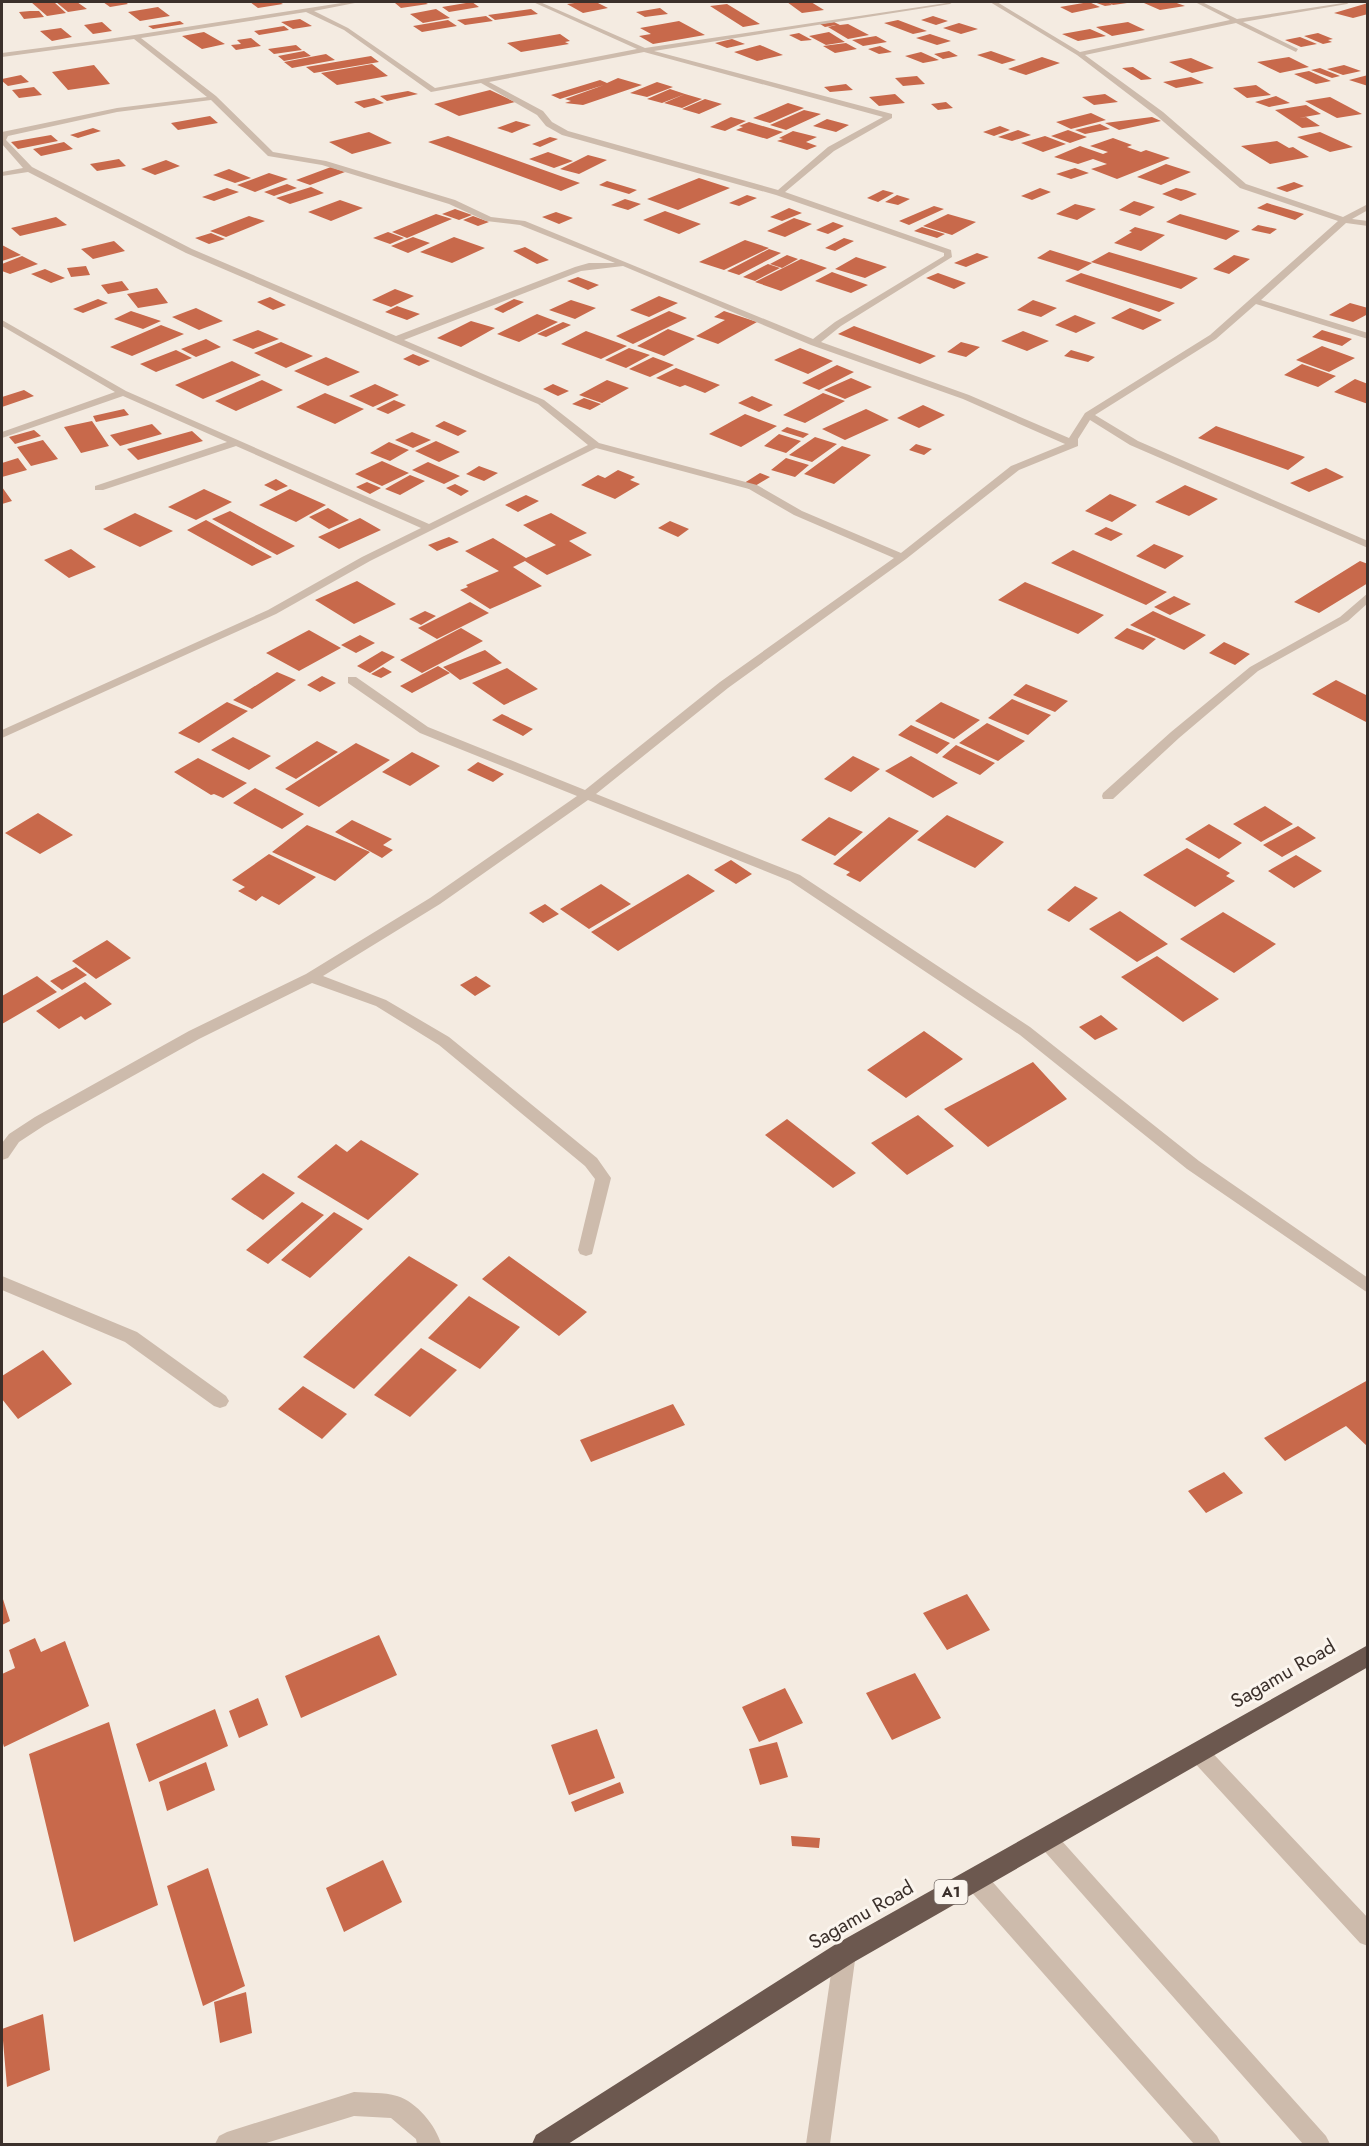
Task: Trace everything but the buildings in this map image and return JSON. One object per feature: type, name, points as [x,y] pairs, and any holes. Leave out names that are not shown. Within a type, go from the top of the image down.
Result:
[{"type":"highway","name":"Sagamu Road","points":[[545,2145],[845,1953],[1368,1655]]},
{"type":"street","points":[[2,55],[357,2]]},
{"type":"street","points":[[539,3],[562,2]]},
{"type":"street","points":[[307,10],[346,29],[434,90],[644,50],[950,2]]},
{"type":"street","points":[[993,2],[1079,54],[1160,114],[1243,186],[1344,220],[1368,224]]},
{"type":"street","points":[[1197,2],[1296,50]]},
{"type":"street","points":[[1079,54],[1236,21],[1347,2]]},
{"type":"street","points":[[539,3],[644,50],[889,116],[831,149],[779,193]]},
{"type":"street","points":[[135,36],[213,98],[271,154],[323,163],[452,202],[489,219],[522,223],[814,343],[966,397],[1074,444]]},
{"type":"street","points":[[484,82],[540,113],[549,124],[565,133],[779,193],[948,252],[948,256],[838,324],[814,343]]},
{"type":"street","points":[[213,98],[117,110],[5,134],[2,140],[29,168],[189,251],[541,402],[595,445],[753,487],[798,513],[902,557]]},
{"type":"street","points":[[2,174],[29,168]]},
{"type":"street","points":[[1074,444],[1073,439],[1088,415],[1213,337],[1344,220],[1368,206]]},
{"type":"street","points":[[395,340],[578,269],[601,265],[631,266]]},
{"type":"street","points":[[1255,301],[1368,336]]},
{"type":"street","points":[[2,323],[123,393],[428,527]]},
{"type":"street","points":[[2,435],[123,393]]},
{"type":"street","points":[[1088,415],[1134,443],[1282,510],[1368,545]]},
{"type":"street","points":[[99,488],[235,443]]},
{"type":"street","points":[[2,1154],[14,1138],[40,1121],[194,1035],[311,977],[435,902],[588,794],[724,685],[902,557],[1015,468],[1074,444]]},
{"type":"street","points":[[2,734],[272,612],[366,559],[595,445]]},
{"type":"street","points":[[1108,796],[1175,735],[1254,669],[1344,619],[1368,596]]},
{"type":"street","points":[[352,680],[424,730],[795,878],[1025,1031],[1193,1165],[1368,1287]]},
{"type":"street","points":[[311,977],[381,1003],[444,1041],[591,1162],[603,1178],[586,1250]]},
{"type":"street","points":[[2,1283],[131,1337],[220,1401]]},
{"type":"street","points":[[1198,1752],[1368,1935]]},
{"type":"street","points":[[1046,1838],[1318,2145]]},
{"type":"street","points":[[975,1879],[1209,2145]]},
{"type":"street","points":[[818,2145],[845,1953]]},
{"type":"street","points":[[826,2145],[845,1953]]},
{"type":"street","points":[[227,2145],[354,2104],[396,2107],[425,2132],[429,2145]]}]
